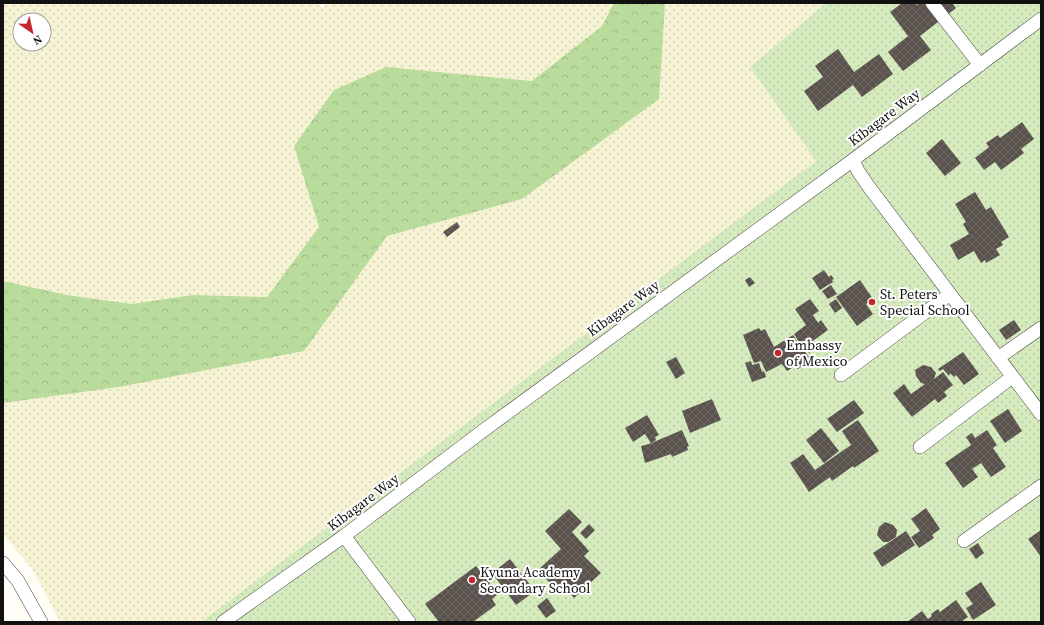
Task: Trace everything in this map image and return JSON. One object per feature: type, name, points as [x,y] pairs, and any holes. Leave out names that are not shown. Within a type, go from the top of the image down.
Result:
[{"type":"street","points":[[932,3],[980,65]]},
{"type":"street","name":"Kibagare Way","points":[[223,622],[344,536],[484,430],[853,160],[1041,19]]},
{"type":"street","points":[[853,160],[858,171],[869,187],[1041,414]]},
{"type":"street","points":[[841,375],[950,294]]},
{"type":"street","points":[[998,358],[1041,328]]},
{"type":"street","points":[[920,447],[1012,377]]},
{"type":"street","points":[[964,541],[1041,486]]},
{"type":"street","points":[[344,536],[410,622]]},
{"type":"street","points":[[3,563],[18,581],[41,622]]},
{"type":"shaded area","points":[[3,3],[318,3],[322,8],[329,3],[826,3],[750,67],[816,161],[201,622],[60,622],[33,570],[3,534]]},
{"type":"green space","points":[[614,3],[665,3],[659,99],[522,199],[387,236],[304,351],[119,387],[3,403],[3,281],[67,295],[131,304],[193,295],[267,297],[319,227],[294,146],[334,90],[386,67],[532,81],[602,26]]},
{"type":"green space","points":[[826,3],[1041,3],[1041,622],[201,622],[816,161],[750,67]]},
{"type":"building","points":[[902,3],[915,3],[917,5],[920,3],[952,3],[956,8],[920,36],[931,50],[903,71],[888,52],[908,36],[890,12]]},
{"type":"building","points":[[838,49],[854,72],[879,54],[893,74],[862,97],[853,85],[818,111],[804,91],[823,77],[815,66]]},
{"type":"building","points":[[1022,122],[1034,139],[1021,149],[1024,153],[1001,170],[995,162],[984,170],[975,158],[989,147],[986,143],[998,135],[1000,138]]},
{"type":"building","points":[[942,139],[961,163],[945,176],[926,153]]},
{"type":"building","points":[[975,192],[986,210],[991,207],[1009,237],[1001,242],[1003,245],[996,249],[1000,255],[986,263],[985,260],[981,263],[974,251],[958,260],[950,245],[969,234],[963,224],[966,222],[955,204]]},
{"type":"building","points":[[457,222],[460,227],[447,237],[443,232]]},
{"type":"building","points":[[824,270],[829,277],[831,275],[834,279],[832,280],[833,282],[820,290],[812,278]]},
{"type":"building","points":[[750,277],[755,283],[749,287],[745,280]]},
{"type":"building","points":[[860,280],[873,299],[866,304],[873,314],[857,326],[836,297]]},
{"type":"building","points":[[831,285],[837,294],[828,299],[822,291]]},
{"type":"building","points":[[810,299],[819,311],[813,315],[818,323],[821,320],[828,330],[803,348],[794,334],[806,325],[795,309]]},
{"type":"building","points":[[836,299],[842,308],[835,313],[829,304]]},
{"type":"building","points":[[1014,320],[1021,330],[1006,340],[999,330]]},
{"type":"building","name":"Embassy of Mexico","points":[[759,328],[761,331],[765,329],[774,347],[793,335],[811,360],[798,369],[795,366],[787,371],[782,364],[766,372],[761,361],[754,363],[743,335]]},
{"type":"building","points":[[812,343],[815,348],[809,353],[805,348]]},
{"type":"building","points":[[963,352],[979,374],[964,385],[956,375],[954,377],[950,373],[949,376],[943,369],[940,371],[938,369]]},
{"type":"building","points":[[676,357],[685,373],[676,379],[666,362]]},
{"type":"building","points":[[751,361],[752,365],[759,363],[762,372],[764,371],[766,377],[752,382],[745,363]]},
{"type":"building","points":[[923,365],[931,367],[936,373],[934,379],[943,372],[953,385],[944,392],[947,396],[938,403],[935,399],[912,417],[893,393],[904,384],[911,394],[925,384],[921,383],[916,376],[915,370]]},
{"type":"building","points":[[712,399],[721,420],[690,433],[682,411]]},
{"type":"building","points":[[854,400],[864,413],[837,432],[827,419]]},
{"type":"building","points":[[1008,409],[1022,431],[1005,443],[990,421]]},
{"type":"building","points":[[647,415],[659,435],[655,437],[656,440],[651,443],[645,434],[633,442],[625,428]]},
{"type":"building","points":[[858,420],[879,451],[854,468],[853,466],[832,481],[830,477],[809,492],[790,463],[803,454],[815,470],[851,445],[842,431]]},
{"type":"building","points":[[821,428],[839,451],[824,463],[806,440]]},
{"type":"building","points":[[682,430],[689,446],[687,447],[688,450],[672,457],[671,454],[645,463],[641,446]]},
{"type":"building","points":[[987,430],[997,445],[993,448],[1006,467],[991,477],[981,463],[972,469],[978,477],[963,488],[945,463],[971,445],[966,437],[972,433],[975,438]]},
{"type":"building","points":[[926,508],[940,529],[932,535],[934,538],[919,548],[911,537],[920,531],[911,519]]},
{"type":"building","points":[[569,509],[582,522],[572,532],[589,551],[584,556],[601,573],[574,598],[563,586],[557,591],[538,570],[561,549],[545,531]]},
{"type":"building","points":[[885,522],[893,525],[897,530],[896,537],[888,542],[883,542],[877,535],[879,527]]},
{"type":"building","points":[[589,524],[595,530],[586,539],[580,533]]},
{"type":"building","points":[[1041,530],[1041,557],[1028,539]]},
{"type":"building","points":[[906,531],[915,545],[882,567],[873,553]]},
{"type":"building","points":[[978,543],[984,553],[976,559],[969,549]]},
{"type":"building","points":[[510,559],[535,591],[516,605],[492,573]]},
{"type":"building","name":"Kyuna Academy Secondary School","points":[[476,566],[498,594],[492,599],[496,605],[473,622],[439,622],[425,604]]},
{"type":"building","points":[[981,582],[996,605],[973,620],[966,608],[973,604],[965,593]]},
{"type":"building","points":[[547,598],[556,611],[546,618],[537,606]]},
{"type":"building","points":[[956,600],[968,617],[961,622],[907,622],[922,611],[928,619],[932,616],[931,614],[938,609],[940,612]]},
{"type":"place","name":"St. Peters Special School","points":[[872,302]]},
{"type":"place","name":"Embassy of Mexico","points":[[778,353]]},
{"type":"place","name":"Kyuna Academy Secondary School","points":[[472,580]]}]
